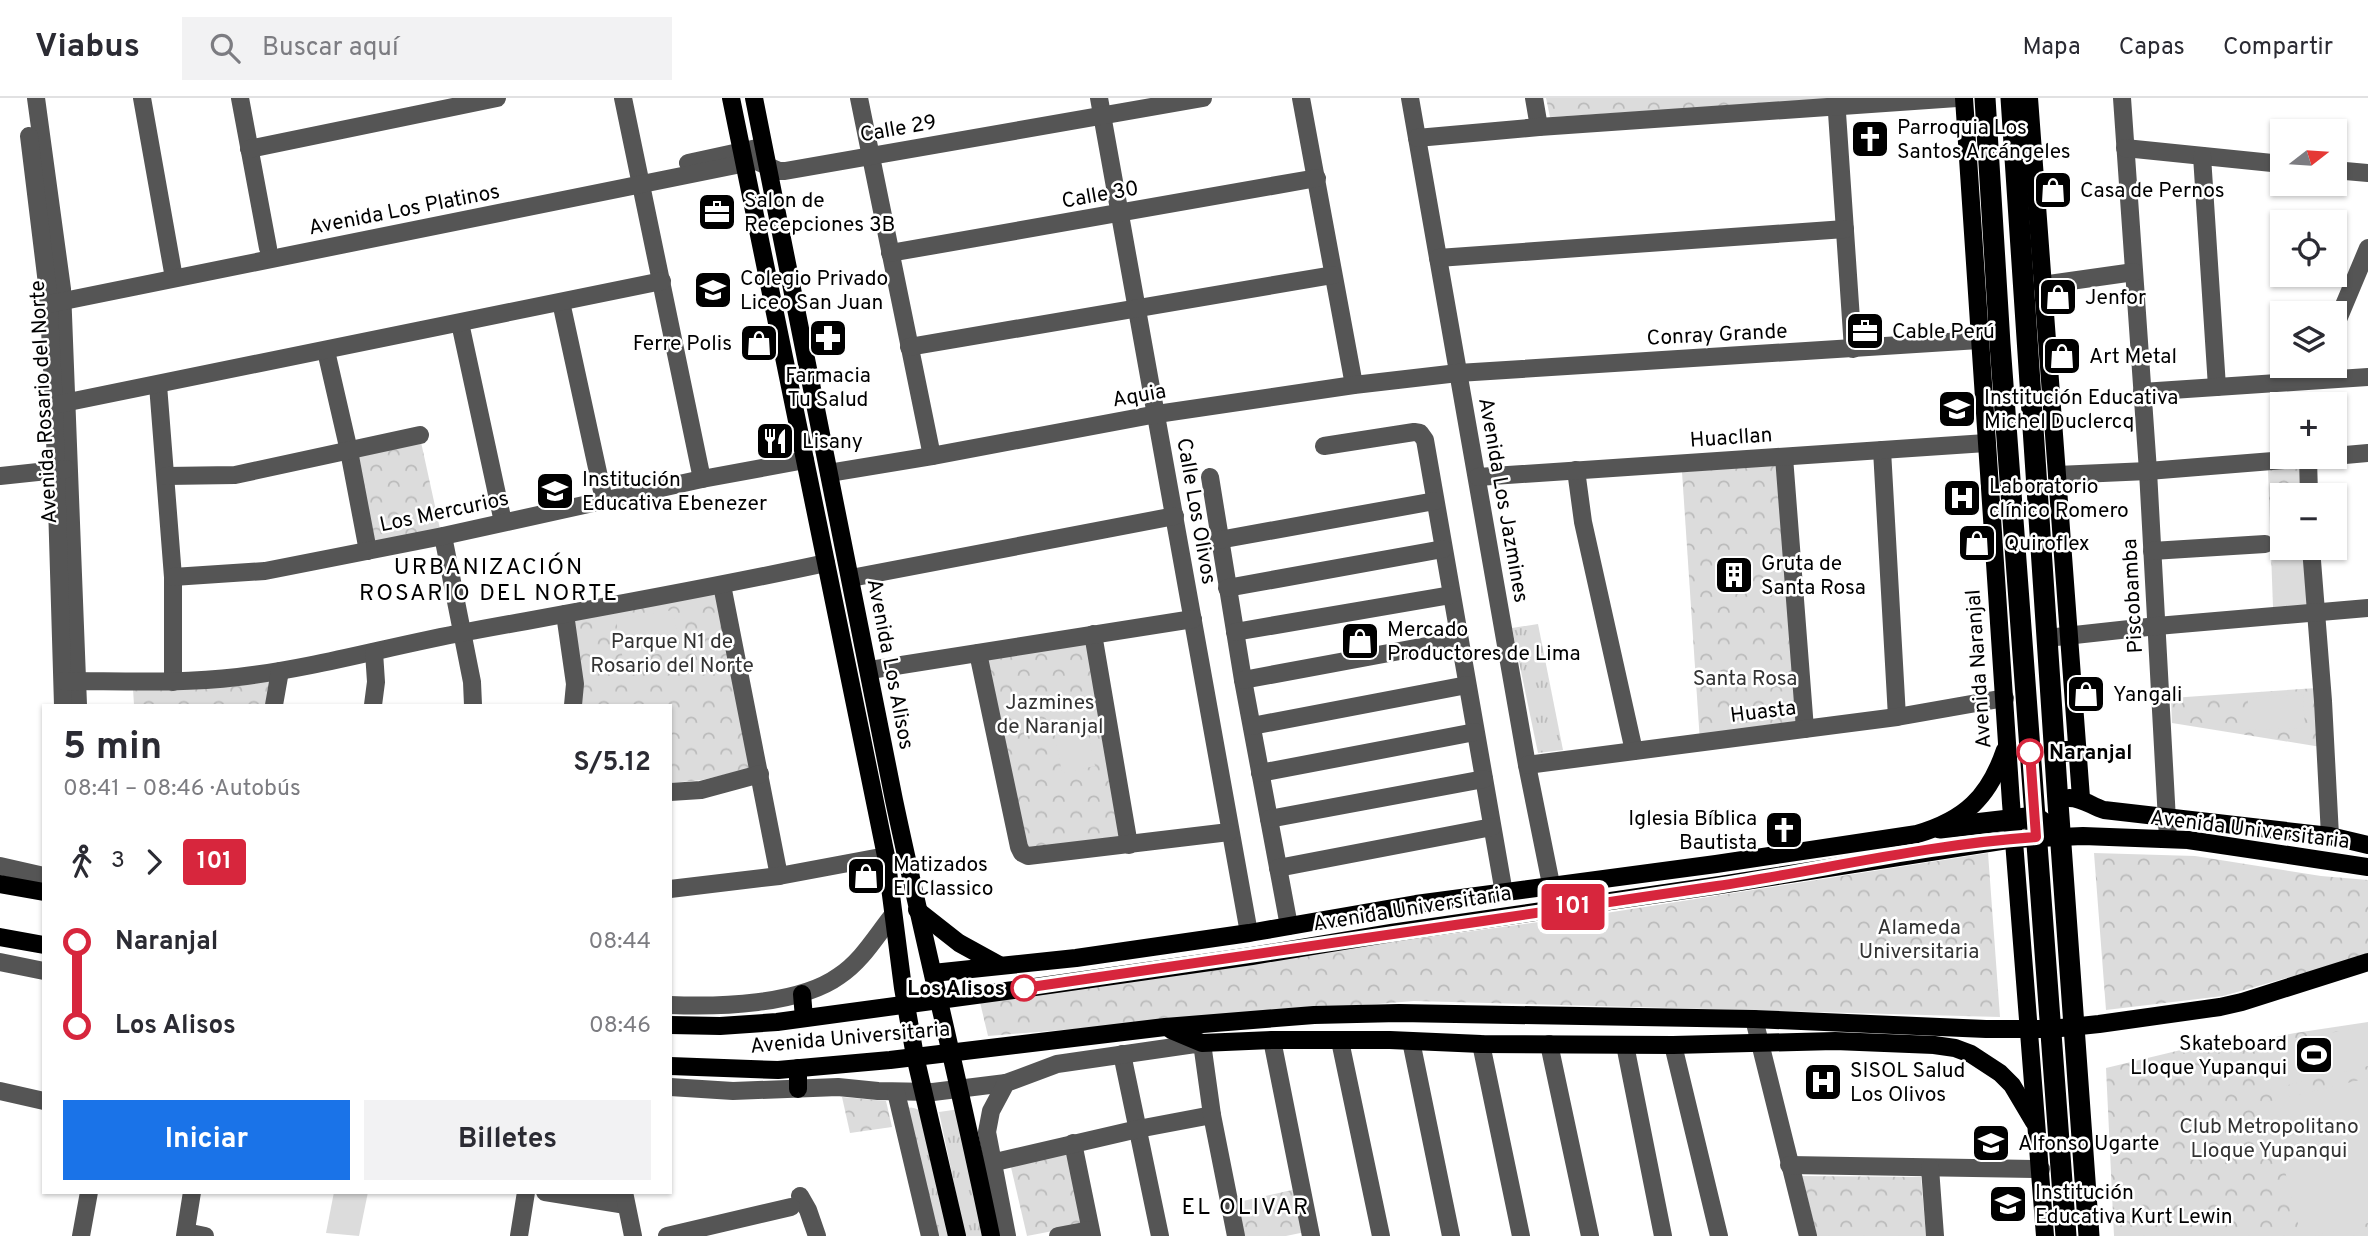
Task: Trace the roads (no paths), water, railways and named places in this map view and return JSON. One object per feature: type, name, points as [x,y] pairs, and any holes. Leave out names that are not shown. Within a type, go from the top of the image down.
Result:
[{"type":"highway","name":"Avenida Naranjal","points":[[1985,98],[2000,344],[2036,827],[2040,1029],[2066,1236]]},
{"type":"highway","points":[[2011,98],[2089,1236]]},
{"type":"highway","points":[[2054,752],[2077,751]]},
{"type":"highway","points":[[1940,828],[2036,827],[2060,836]]},
{"type":"main road","name":"Avenida Los Alisos","points":[[732,98],[886,856],[905,1003],[915,1056],[957,1236]]},
{"type":"main road","name":"Avenida Los Alisos","points":[[754,98],[917,910],[961,1089],[991,1236]]},
{"type":"main road","name":"Avenida Naranjal","points":[[1964,98],[2013,829],[2040,1029],[2038,1128],[2045,1236]]},
{"type":"main road","points":[[2029,98],[2081,798]]},
{"type":"main road","points":[[858,718],[878,713]]},
{"type":"main road","points":[[862,744],[882,738]]},
{"type":"main road","name":"Avenida Universitaria","points":[[933,973],[1076,958],[1249,933],[1416,904],[1917,834],[1940,828],[1978,802],[1991,784],[2008,744]]},
{"type":"main road","name":"Avenida Universitaria","points":[[2058,799],[2081,798],[2093,807],[2104,810],[2330,836],[2368,845]]},
{"type":"main road","name":"Avenida Universitaria","points":[[672,1025],[720,1026],[804,1018],[1139,972],[1720,885],[2013,829]]},
{"type":"main road","name":"Avenida Universitaria","points":[[2060,836],[2188,840],[2368,867]]},
{"type":"main road","points":[[1716,864],[1720,885]]},
{"type":"main road","points":[[0,884],[42,892]]},
{"type":"main road","points":[[917,910],[959,943],[999,965]]},
{"type":"main road","points":[[0,937],[42,945]]},
{"type":"main road","points":[[1139,972],[1186,942]]},
{"type":"main road","name":"Avenida Universitaria","points":[[672,1066],[778,1070],[1165,1027],[1314,1015],[1399,1013],[1754,1019],[2040,1029],[2074,1027],[2220,1007],[2368,962]]},
{"type":"main road","points":[[802,994],[804,1018]]},
{"type":"main road","points":[[1165,1027],[1202,1043],[1272,1040],[1673,1045],[1835,1041],[1934,1045],[1971,1054],[2000,1073],[2024,1104],[2038,1128]]},
{"type":"main road","points":[[798,1068],[798,1088]]},
{"type":"street","name":"Avenida Rosario del Norte","points":[[25,98],[56,296]]},
{"type":"street","name":"Avenida Rosario del Norte","points":[[36,98],[56,296],[70,681],[78,704]]},
{"type":"street","points":[[142,98],[173,273]]},
{"type":"street","points":[[240,98],[268,248]]},
{"type":"street","points":[[249,149],[497,98]]},
{"type":"street","points":[[623,98],[702,479]]},
{"type":"street","points":[[859,98],[932,456]]},
{"type":"street","name":"Calle 29","points":[[766,156],[779,171],[785,171],[1101,107],[1203,98]]},
{"type":"street","points":[[1301,98],[1354,385]]},
{"type":"street","name":"Avenida Los Jazmines","points":[[1410,98],[1527,765],[1556,909]]},
{"type":"street","points":[[1534,98],[1539,127]]},
{"type":"street","points":[[1417,138],[1837,102],[1957,98]]},
{"type":"street","name":"Piscobamba","points":[[2123,98],[2148,471],[2168,839]]},
{"type":"street","points":[[1837,102],[1853,349]]},
{"type":"street","name":"Calle Los Olivos","points":[[1101,107],[1249,933]]},
{"type":"street","points":[[2125,148],[2270,163]]},
{"type":"street","name":"Avenida Los Platinos","points":[[56,296],[744,157],[756,161],[766,156]]},
{"type":"street","points":[[2202,156],[2217,387]]},
{"type":"street","points":[[2347,171],[2368,173]]},
{"type":"street","name":"Calle 30","points":[[890,253],[1317,178]]},
{"type":"street","name":"Avenida Los Platinos","points":[[173,273],[268,248],[639,179]]},
{"type":"street","points":[[1438,258],[1845,229]]},
{"type":"street","points":[[2346,301],[2368,248]]},
{"type":"street","points":[[2042,285],[2134,272]]},
{"type":"street","points":[[909,347],[1334,275]]},
{"type":"street","points":[[61,404],[662,281]]},
{"type":"street","points":[[561,302],[604,500]]},
{"type":"street","points":[[460,323],[502,522]]},
{"type":"street","name":"Conray Grande","points":[[1458,373],[1979,340]]},
{"type":"street","points":[[326,351],[368,551]]},
{"type":"street","name":"Aquia","points":[[829,473],[1157,414],[1354,385],[1458,373]]},
{"type":"street","points":[[2347,375],[2368,377]]},
{"type":"street","points":[[2142,393],[2282,378]]},
{"type":"street","points":[[158,385],[173,577],[173,682]]},
{"type":"street","points":[[1324,446],[1414,432],[1420,433],[1425,440],[1504,893]]},
{"type":"street","points":[[166,476],[235,475],[420,435]]},
{"type":"street","name":"Huacllan","points":[[1478,477],[1986,443]]},
{"type":"street","points":[[1882,450],[1897,717]]},
{"type":"street","points":[[2347,455],[2368,453]]},
{"type":"street","points":[[1784,457],[1805,729]]},
{"type":"street","name":"Los Mercurios","points":[[173,577],[265,571],[443,536],[702,479],[805,460]]},
{"type":"street","points":[[2057,475],[2270,461]]},
{"type":"street","points":[[0,475],[63,469]]},
{"type":"street","points":[[1576,470],[1583,522],[1634,751]]},
{"type":"street","points":[[1210,477],[1243,680],[1289,926]]},
{"type":"street","points":[[1219,540],[1435,501]]},
{"type":"street","points":[[851,578],[1175,516]]},
{"type":"street","points":[[443,536],[474,694],[473,704]]},
{"type":"street","points":[[2152,551],[2265,544]]},
{"type":"street","points":[[1227,587],[1443,549]]},
{"type":"street","points":[[2312,560],[2330,836]]},
{"type":"street","points":[[70,681],[173,682],[280,671],[462,632],[826,564]]},
{"type":"street","points":[[722,585],[779,876]]},
{"type":"street","points":[[1235,632],[1451,595]]},
{"type":"street","points":[[2047,638],[2368,608]]},
{"type":"street","points":[[565,614],[575,684],[573,704]]},
{"type":"street","points":[[870,670],[1193,619]]},
{"type":"street","points":[[1093,635],[1129,845]]},
{"type":"street","points":[[1243,680],[1459,639]]},
{"type":"street","points":[[373,704],[376,682],[374,652]]},
{"type":"street","points":[[978,653],[1022,853],[1028,856],[1229,832]]},
{"type":"street","points":[[274,704],[280,671]]},
{"type":"street","name":"Avenida Rosario del Norte","points":[[63,704],[70,681]]},
{"type":"street","points":[[1252,726],[1467,685]]},
{"type":"street","name":"Huasta","points":[[1527,765],[1897,717],[2005,698]]},
{"type":"street","points":[[1260,773],[1475,732]]},
{"type":"street","points":[[672,793],[701,790],[760,774]]},
{"type":"street","points":[[1269,819],[1484,779]]},
{"type":"street","points":[[1278,868],[1492,827]]},
{"type":"street","points":[[672,889],[779,876],[886,856]]},
{"type":"street","points":[[0,866],[42,876]]},
{"type":"street","name":"Avenida Universitaria","points":[[672,1004],[750,1002],[802,994],[839,977],[864,954],[893,915]]},
{"type":"street","points":[[0,962],[42,971]]},
{"type":"street","points":[[1754,1019],[1808,1236]]},
{"type":"street","points":[[1272,1040],[1311,1236]]},
{"type":"street","points":[[1340,1041],[1381,1236]]},
{"type":"street","points":[[1411,1041],[1451,1236]]},
{"type":"street","points":[[672,1087],[703,1090],[838,1087],[896,1092],[961,1089],[1006,1083],[1057,1064],[1202,1043],[1212,1115],[1236,1236]]},
{"type":"street","points":[[1481,1044],[1521,1236]]},
{"type":"street","points":[[1549,1044],[1590,1236]]},
{"type":"street","points":[[1625,1045],[1663,1236]]},
{"type":"street","points":[[1673,1045],[1719,1236]]},
{"type":"street","points":[[1122,1054],[1160,1236]]},
{"type":"street","points":[[1006,1083],[991,1111],[987,1132],[1007,1236]]},
{"type":"street","points":[[0,1092],[42,1101]]},
{"type":"street","points":[[896,1092],[930,1236]]},
{"type":"street","points":[[992,1163],[1073,1143],[1212,1115]]},
{"type":"street","points":[[1058,1236],[1091,1233],[1073,1143]]},
{"type":"street","points":[[1789,1166],[2041,1169]]},
{"type":"street","points":[[1930,1168],[1935,1236]]},
{"type":"street","points":[[81,1236],[89,1194]]},
{"type":"street","points":[[191,1194],[185,1234],[205,1236]]},
{"type":"street","points":[[519,1236],[526,1194]]},
{"type":"street","points":[[572,1194],[625,1198],[633,1236]]},
{"type":"street","points":[[667,1236],[796,1202],[808,1210],[817,1236]]},
{"type":"place","name":"Parroquia Los Santos Arcángeles","points":[[1870,139]]},
{"type":"place","name":"Casa de Pernos","points":[[2053,190]]},
{"type":"place","name":"Salon de Recepciones 3B","points":[[717,212]]},
{"type":"place","name":"Colegio Privado Liceo San Juan","points":[[713,290]]},
{"type":"place","name":"Jenfor","points":[[2058,297]]},
{"type":"place","name":"Cable Perú","points":[[1865,331]]},
{"type":"place","name":"Farmacia Tu Salud","points":[[828,338]]},
{"type":"place","name":"Ferre Polis","points":[[759,343]]},
{"type":"place","name":"Art Metal","points":[[2062,356]]},
{"type":"place","name":"Institución Educativa Michel Duclercq","points":[[1957,409]]},
{"type":"place","name":"Lisany","points":[[775,441]]},
{"type":"place","name":"Institución Educativa Ebenezer","points":[[555,491]]},
{"type":"place","name":"Laboratorio clínico Romero","points":[[1962,498]]},
{"type":"place","name":"Quiroflex","points":[[1977,543]]},
{"type":"place","name":"Gruta de Santa Rosa","points":[[1734,575]]},
{"type":"place","name":"Mercado Productores de Lima","points":[[1360,641]]},
{"type":"place","name":"Yangali","points":[[2086,694]]},
{"type":"place","name":"Naranjal","points":[[2030,752]]},
{"type":"place","name":"Iglesia Bíblica Bautista","points":[[1784,830]]},
{"type":"place","name":"Matizados El Classico","points":[[866,876]]},
{"type":"place","name":"Los Alisos","points":[[1024,988]]},
{"type":"place","name":"Skateboard Lloque Yupanqui","points":[[2314,1055]]},
{"type":"place","name":"SISOL Salud Los Olivos","points":[[1823,1082]]},
{"type":"place","name":"Alfonso Ugarte","points":[[1991,1143]]},
{"type":"place","name":"Institución Educativa Kurt Lewin","points":[[2008,1204]]},
{"type":"district","name":"URBANIZACIÓN ROSARIO DEL NORTE","points":[[489,579]]},
{"type":"district","name":"EL OLIVAR","points":[[1246,1206]]},
{"type":"park label","name":"Parque N1 de Rosario del Norte","points":[[672,653]]},
{"type":"park label","name":"Santa Rosa","points":[[1745,678]]},
{"type":"park label","name":"Jazmines de Naranjal","points":[[1050,714]]},
{"type":"park label","name":"Alameda Universitaria","points":[[1919,939]]},
{"type":"park label","name":"Club Metropolitano Lloque Yupanqui","points":[[2269,1138]]}]
